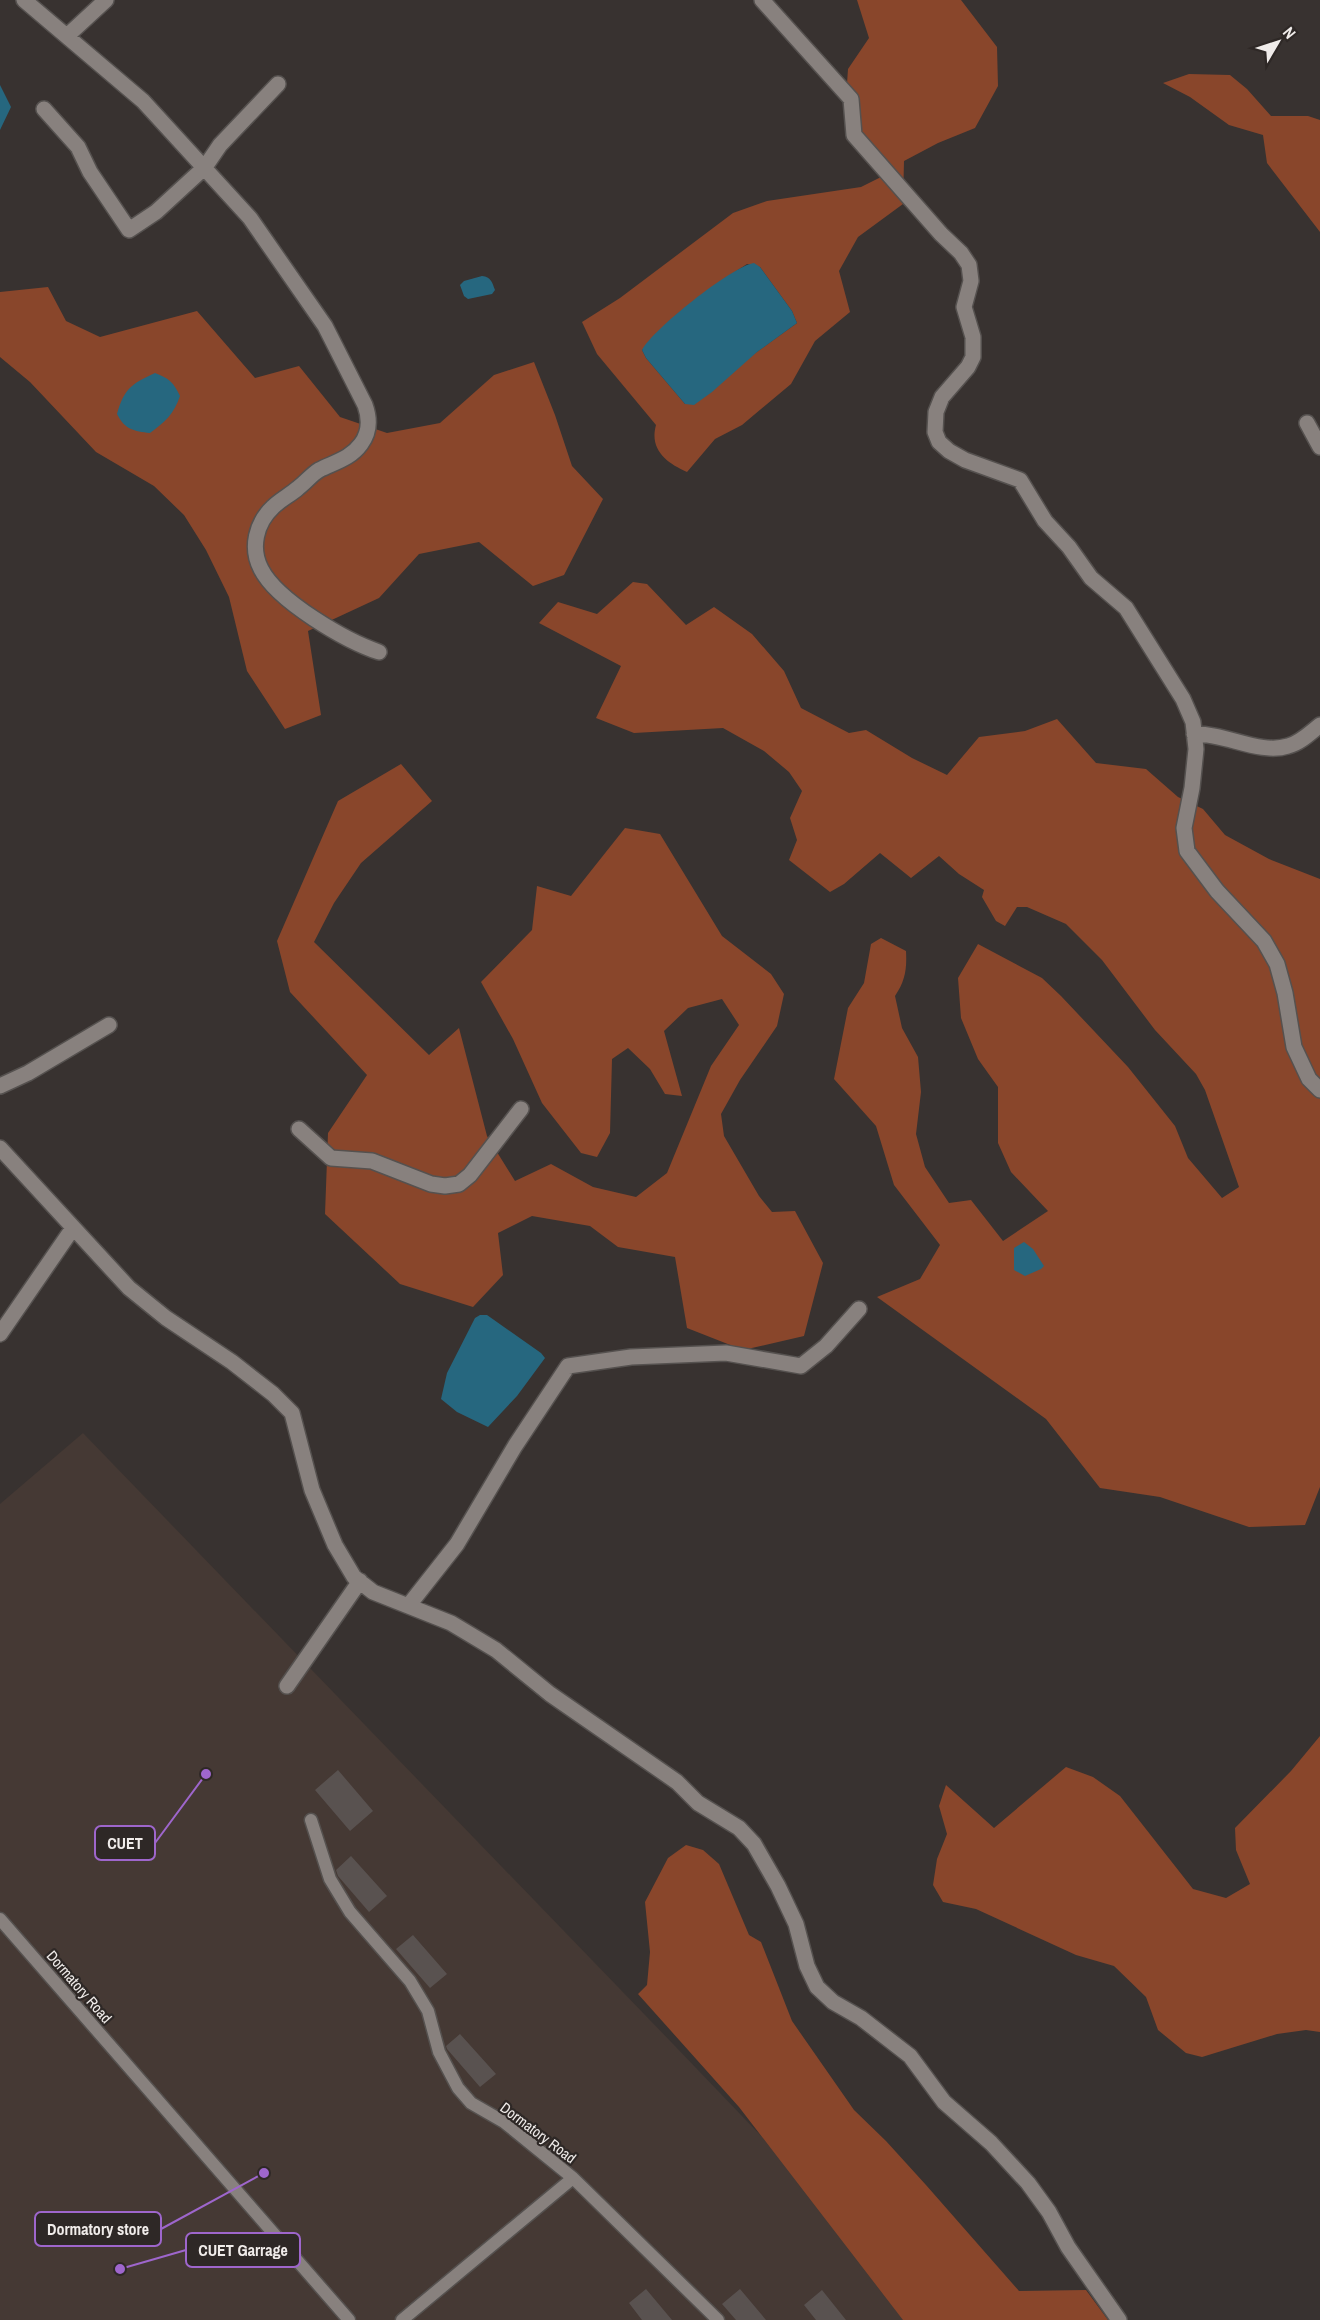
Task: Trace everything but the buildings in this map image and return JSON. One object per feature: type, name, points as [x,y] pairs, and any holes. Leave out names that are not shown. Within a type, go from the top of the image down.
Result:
[{"type":"street","points":[[24,0],[143,101],[205,167],[250,218],[325,326],[368,414],[366,434],[360,445],[347,457],[317,472],[274,506],[262,519],[256,537],[257,558],[262,571],[288,599],[356,644],[379,652]]},
{"type":"street","points":[[67,36],[106,0]]},
{"type":"street","points":[[762,0],[851,99],[854,135],[969,265],[971,281],[964,307],[974,337],[973,357],[968,367],[942,397],[939,404],[934,423],[939,442],[965,460],[1020,480],[1045,521],[1069,547],[1091,578],[1118,600],[1130,614],[1183,699],[1193,722],[1196,749],[1192,788],[1184,828],[1187,851],[1216,891],[1264,941],[1277,964],[1286,993],[1294,1047],[1309,1079],[1320,1090]]},
{"type":"street","points":[[44,109],[78,147],[90,172],[129,230],[156,212],[205,167],[220,145],[278,84]]},
{"type":"street","points":[[1307,423],[1320,447]]},
{"type":"street","points":[[1194,734],[1216,735],[1265,748],[1280,748],[1304,738],[1320,725]]},
{"type":"street","points":[[0,1086],[28,1073],[109,1025]]},
{"type":"street","points":[[299,1129],[331,1158],[372,1161],[431,1184],[445,1186],[459,1184],[470,1175],[521,1109]]},
{"type":"street","points":[[0,1148],[129,1288],[166,1318],[232,1362],[273,1394],[292,1413],[312,1490],[335,1545],[354,1577],[373,1592],[451,1623],[496,1650],[550,1694],[677,1782],[699,1803],[739,1828],[754,1844],[778,1886],[796,1924],[807,1966],[817,1987],[833,2002],[861,2018],[910,2056],[945,2102],[991,2143],[1028,2183],[1049,2212],[1068,2247],[1119,2320]]},
{"type":"street","points":[[0,1334],[73,1228]]},
{"type":"street","points":[[409,1605],[457,1544],[515,1446],[568,1366],[631,1357],[726,1353],[801,1366],[826,1346],[858,1309]]},
{"type":"street","points":[[286,1686],[360,1581]]},
{"type":"lane","name":"Dormatory Road","points":[[311,1820],[330,1879],[350,1912],[410,1981],[428,2012],[439,2052],[458,2088],[471,2103],[504,2122],[573,2178],[718,2320]]},
{"type":"lane","name":"Dormatory Road","points":[[0,1919],[349,2320]]},
{"type":"lane","points":[[402,2320],[573,2178]]},
{"type":"shaded area","points":[[857,0],[961,0],[997,47],[998,86],[975,128],[938,143],[904,161],[903,204],[858,237],[839,271],[850,312],[815,341],[791,384],[742,425],[715,439],[687,472],[661,455],[655,442],[656,425],[597,354],[582,322],[620,298],[733,213],[767,201],[861,187],[883,176],[845,113],[848,69],[869,38]],"holes":[[[747,264],[760,267],[792,311],[797,323],[685,404],[646,358],[642,350],[718,284]]]},
{"type":"shaded area","points":[[1189,74],[1230,75],[1247,89],[1271,116],[1308,116],[1320,120],[1320,232],[1267,163],[1263,135],[1229,125],[1190,97],[1163,83]]},
{"type":"shaded area","points":[[48,287],[66,321],[100,337],[197,311],[255,378],[299,366],[340,417],[387,433],[440,423],[494,375],[534,362],[572,466],[603,499],[564,575],[533,586],[479,542],[419,554],[379,598],[308,631],[321,715],[285,729],[247,671],[229,597],[206,550],[184,515],[154,486],[96,452],[30,382],[0,357],[0,292]]},
{"type":"shaded area","points":[[633,582],[647,584],[686,625],[714,607],[752,634],[784,671],[801,708],[849,733],[866,730],[912,758],[947,775],[979,737],[1025,731],[1057,719],[1096,763],[1146,769],[1178,797],[1203,809],[1225,835],[1269,859],[1320,879],[1320,1487],[1305,1525],[1249,1527],[1160,1497],[1100,1488],[1046,1419],[877,1297],[920,1279],[940,1245],[894,1185],[876,1126],[834,1079],[848,1008],[864,983],[871,944],[881,938],[906,951],[905,975],[895,996],[902,1028],[918,1057],[921,1092],[916,1134],[925,1167],[949,1203],[971,1200],[1003,1241],[1048,1211],[1011,1172],[998,1143],[998,1087],[978,1059],[961,1018],[958,978],[978,944],[1042,978],[1061,996],[1128,1067],[1175,1126],[1188,1158],[1222,1198],[1239,1187],[1205,1090],[1196,1074],[1155,1030],[1102,960],[1066,924],[1027,907],[1017,907],[1005,926],[996,921],[982,897],[984,890],[959,874],[939,856],[911,878],[880,853],[844,884],[830,892],[789,860],[797,840],[790,818],[802,791],[789,772],[764,751],[723,728],[634,733],[596,718],[621,666],[539,623],[558,602],[597,614]]},
{"type":"shaded area","points":[[401,764],[432,801],[361,863],[334,903],[314,942],[429,1055],[459,1028],[487,1136],[515,1181],[551,1164],[593,1187],[636,1197],[667,1173],[711,1066],[739,1025],[722,999],[688,1008],[664,1031],[682,1096],[665,1094],[650,1069],[628,1048],[612,1059],[610,1133],[597,1157],[581,1153],[542,1103],[513,1039],[481,982],[532,930],[537,886],[571,896],[625,828],[660,834],[722,936],[771,974],[784,994],[777,1026],[740,1080],[721,1114],[724,1136],[759,1196],[772,1212],[795,1211],[823,1263],[804,1336],[743,1350],[687,1328],[675,1257],[618,1247],[590,1226],[532,1216],[498,1233],[503,1275],[473,1307],[400,1284],[325,1214],[328,1133],[367,1075],[290,992],[277,941],[338,801]]},
{"type":"shaded area","points":[[83,1433],[937,2320],[0,2320],[0,1504]]},
{"type":"shaded area","points":[[1320,1736],[1320,2032],[1306,2030],[1277,2034],[1202,2057],[1186,2053],[1158,2030],[1146,1997],[1114,1966],[1076,1955],[976,1909],[943,1902],[933,1885],[937,1859],[947,1834],[939,1806],[946,1785],[994,1828],[1066,1767],[1093,1777],[1120,1796],[1193,1889],[1226,1898],[1250,1884],[1236,1850],[1235,1828],[1291,1771]]},
{"type":"shaded area","points":[[686,1845],[703,1850],[719,1864],[749,1935],[761,1942],[792,2021],[854,2110],[886,2141],[1019,2291],[1086,2290],[1108,2320],[903,2320],[739,2107],[638,1994],[647,1985],[650,1952],[645,1902],[668,1858]]},
{"type":"water","points":[[0,85],[11,107],[0,130]]},
{"type":"water","points":[[754,263],[760,267],[792,311],[797,323],[757,352],[712,392],[694,405],[685,404],[646,358],[642,350],[661,328],[694,300],[729,275]]},
{"type":"water","points":[[482,276],[492,282],[495,290],[492,294],[468,299],[464,296],[460,285],[464,281]]},
{"type":"water","points":[[155,373],[173,384],[180,396],[178,402],[168,417],[150,433],[130,429],[117,414],[123,399],[134,384]]},
{"type":"water","points":[[1024,1242],[1033,1249],[1044,1266],[1025,1276],[1014,1270],[1014,1248]]},
{"type":"water","points":[[487,1315],[545,1358],[517,1396],[488,1427],[457,1412],[441,1399],[447,1373],[475,1318]]},
{"type":"place","name":"CUET","points":[[206,1774]]},
{"type":"place","name":"Dormatory store","points":[[264,2173]]},
{"type":"place","name":"CUET Garrage","points":[[120,2269]]}]
